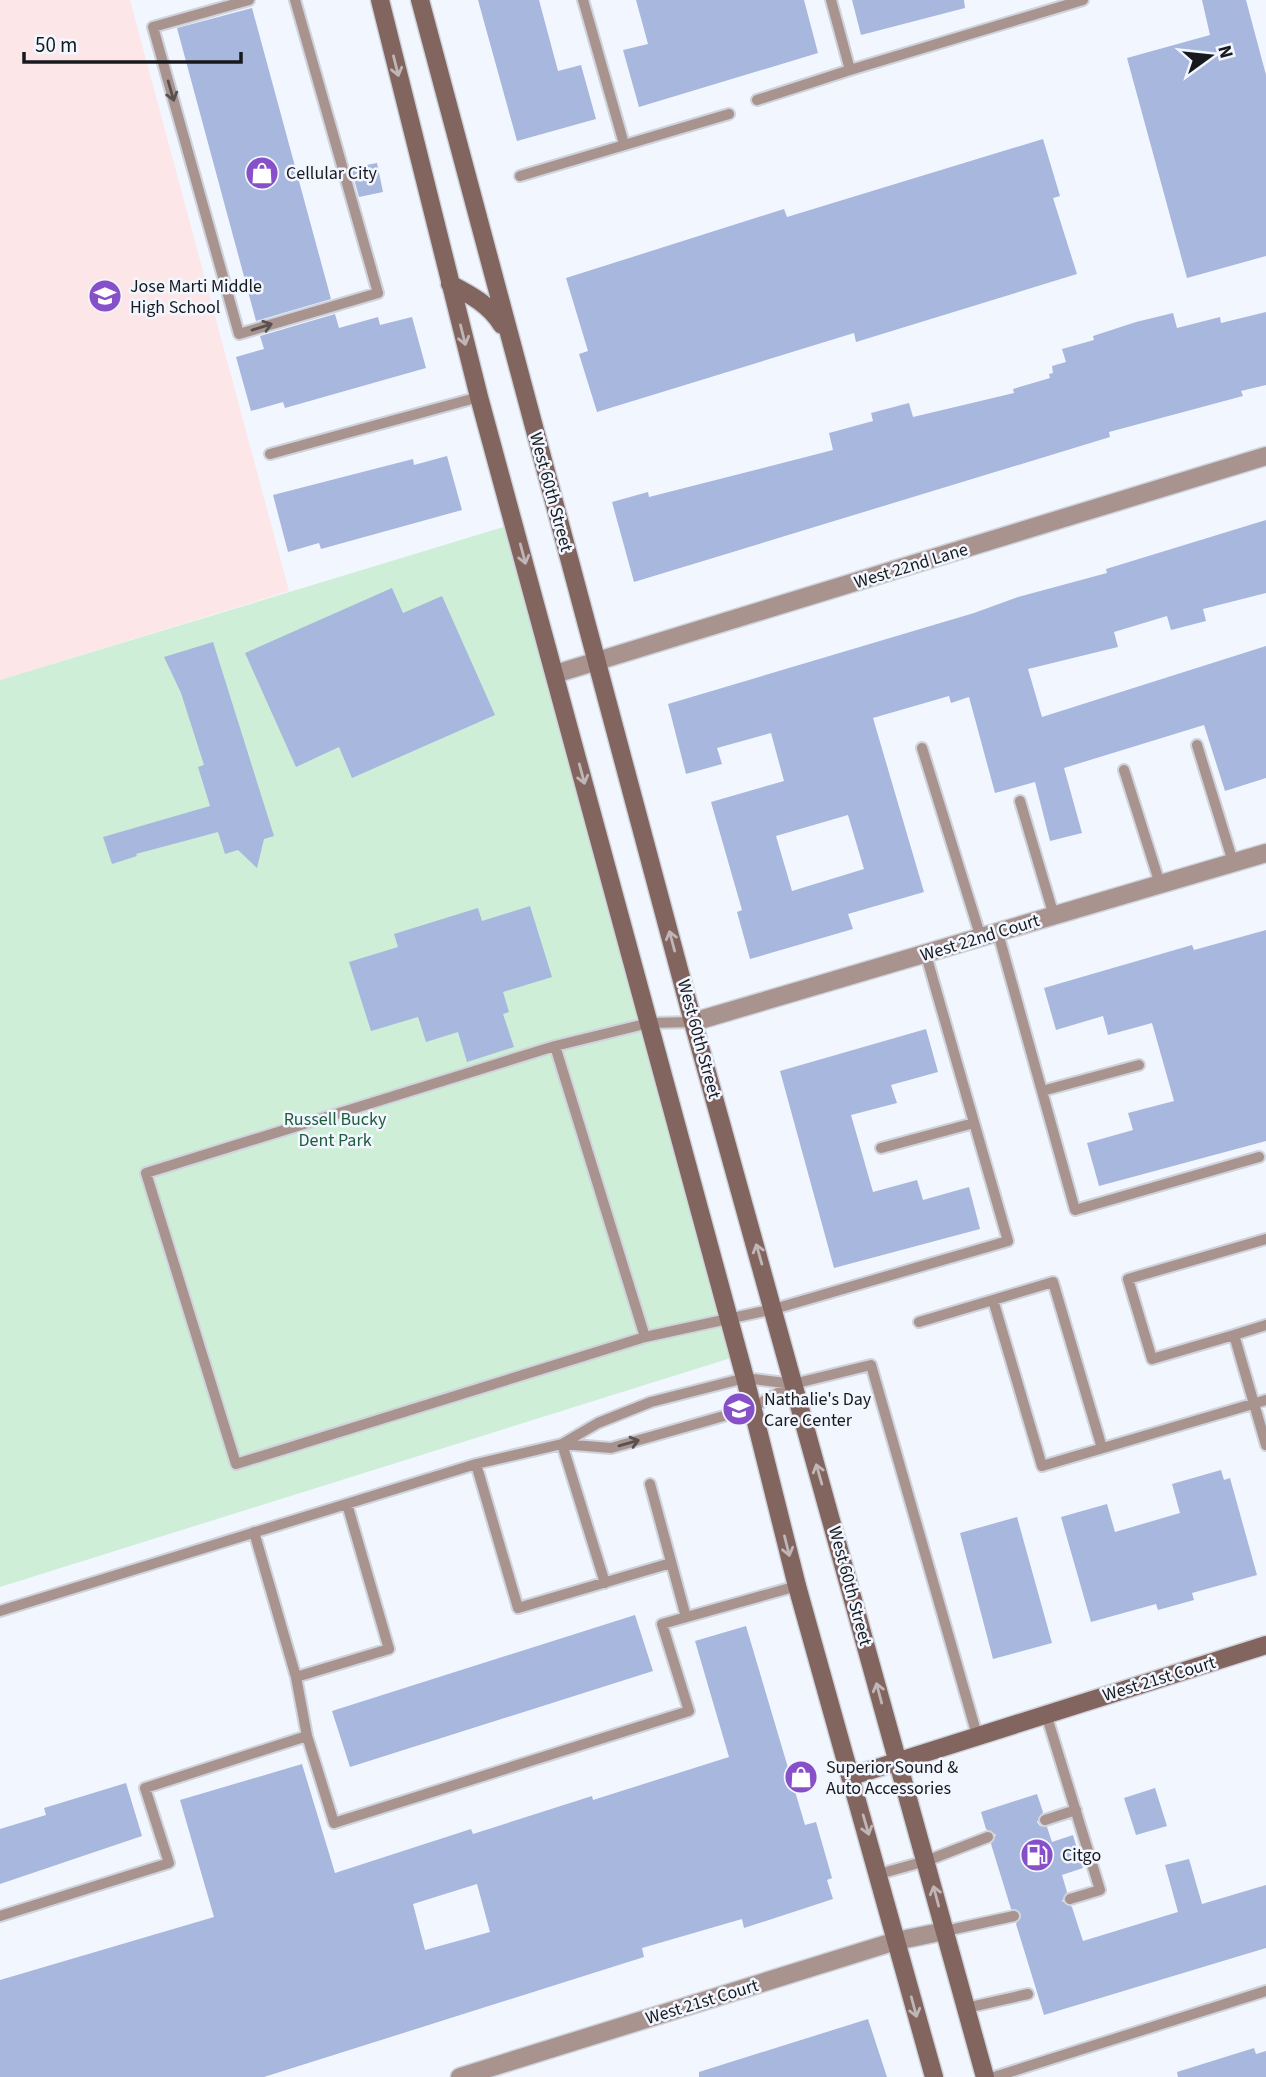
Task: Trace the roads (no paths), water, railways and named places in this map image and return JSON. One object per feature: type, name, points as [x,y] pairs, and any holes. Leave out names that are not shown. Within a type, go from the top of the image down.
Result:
[{"type":"street","points":[[380,0],[479,397],[745,1378],[797,1586],[880,1874],[934,2077]]},
{"type":"street","name":"West 60th Street","points":[[420,0],[693,1022],[985,2077]]},
{"type":"street","points":[[450,284],[475,297],[495,313],[509,337]]},
{"type":"street","name":"West 22nd Lane","points":[[555,674],[1266,456]]},
{"type":"street","name":"West 22nd Court","points":[[693,1022],[1266,853]]},
{"type":"street","name":"West 21st Court","points":[[852,1776],[897,1759],[1266,1645]]},
{"type":"street","name":"West 21st Court","points":[[460,2077],[896,1941],[945,1931]]},
{"type":"lane","points":[[249,0],[153,27],[239,334],[378,293],[295,0]]},
{"type":"lane","points":[[583,0],[624,144]]},
{"type":"lane","points":[[831,0],[850,70]]},
{"type":"lane","points":[[757,100],[1079,1]]},
{"type":"lane","points":[[520,176],[729,114]]},
{"type":"lane","points":[[270,454],[479,397]]},
{"type":"lane","points":[[1197,745],[1233,862]]},
{"type":"lane","points":[[922,748],[1042,1091],[1075,1210],[1259,1157]]},
{"type":"lane","points":[[1124,769],[1160,884]]},
{"type":"lane","points":[[1020,801],[1054,916]]},
{"type":"lane","points":[[693,1022],[649,1023],[555,1046],[146,1172],[236,1464],[645,1337],[774,1309],[1008,1241],[926,955]]},
{"type":"lane","points":[[555,1046],[645,1337]]},
{"type":"lane","points":[[1042,1091],[1139,1065]]},
{"type":"lane","points":[[881,1149],[974,1123]]},
{"type":"lane","points":[[1266,1239],[1128,1279],[1152,1359],[1266,1325]]},
{"type":"lane","points":[[919,1322],[1053,1282],[1102,1448]]},
{"type":"lane","points":[[993,1300],[1042,1466],[1266,1400]]},
{"type":"lane","points":[[1234,1335],[1266,1445]]},
{"type":"lane","points":[[562,1444],[611,1448],[752,1408],[793,1384],[871,1365],[978,1735]]},
{"type":"lane","points":[[0,1611],[476,1464],[562,1444],[598,1423],[651,1402],[745,1378],[793,1384]]},
{"type":"lane","points":[[562,1444],[605,1583]]},
{"type":"lane","points":[[476,1464],[518,1608],[671,1563]]},
{"type":"lane","points":[[650,1484],[686,1617]]},
{"type":"lane","points":[[296,1677],[389,1649],[347,1504]]},
{"type":"lane","points":[[254,1532],[296,1677],[307,1736],[334,1823],[690,1711],[662,1624],[797,1586]]},
{"type":"lane","points":[[1046,1714],[1100,1890],[1070,1899]]},
{"type":"lane","points":[[0,1916],[169,1863],[145,1788],[307,1736]]},
{"type":"lane","points":[[1045,1820],[1076,1810]]},
{"type":"lane","points":[[880,1874],[926,1861],[988,1837]]},
{"type":"lane","points":[[945,1931],[1014,1916]]},
{"type":"lane","points":[[994,2077],[1266,1991]]},
{"type":"lane","points":[[966,2008],[1028,1994]]},
{"type":"place","name":"Cellular City","points":[[262,173]]},
{"type":"place","name":"Jose Marti Middle High School","points":[[105,296]]},
{"type":"place","name":"Nathalie's Day Care Center","points":[[739,1409]]},
{"type":"place","name":"Superior Sound & Auto Accessories","points":[[801,1777]]},
{"type":"place","name":"Citgo","points":[[1037,1855]]},
{"type":"park label","name":"Russell Bucky Dent Park","points":[[335,1129]]}]
